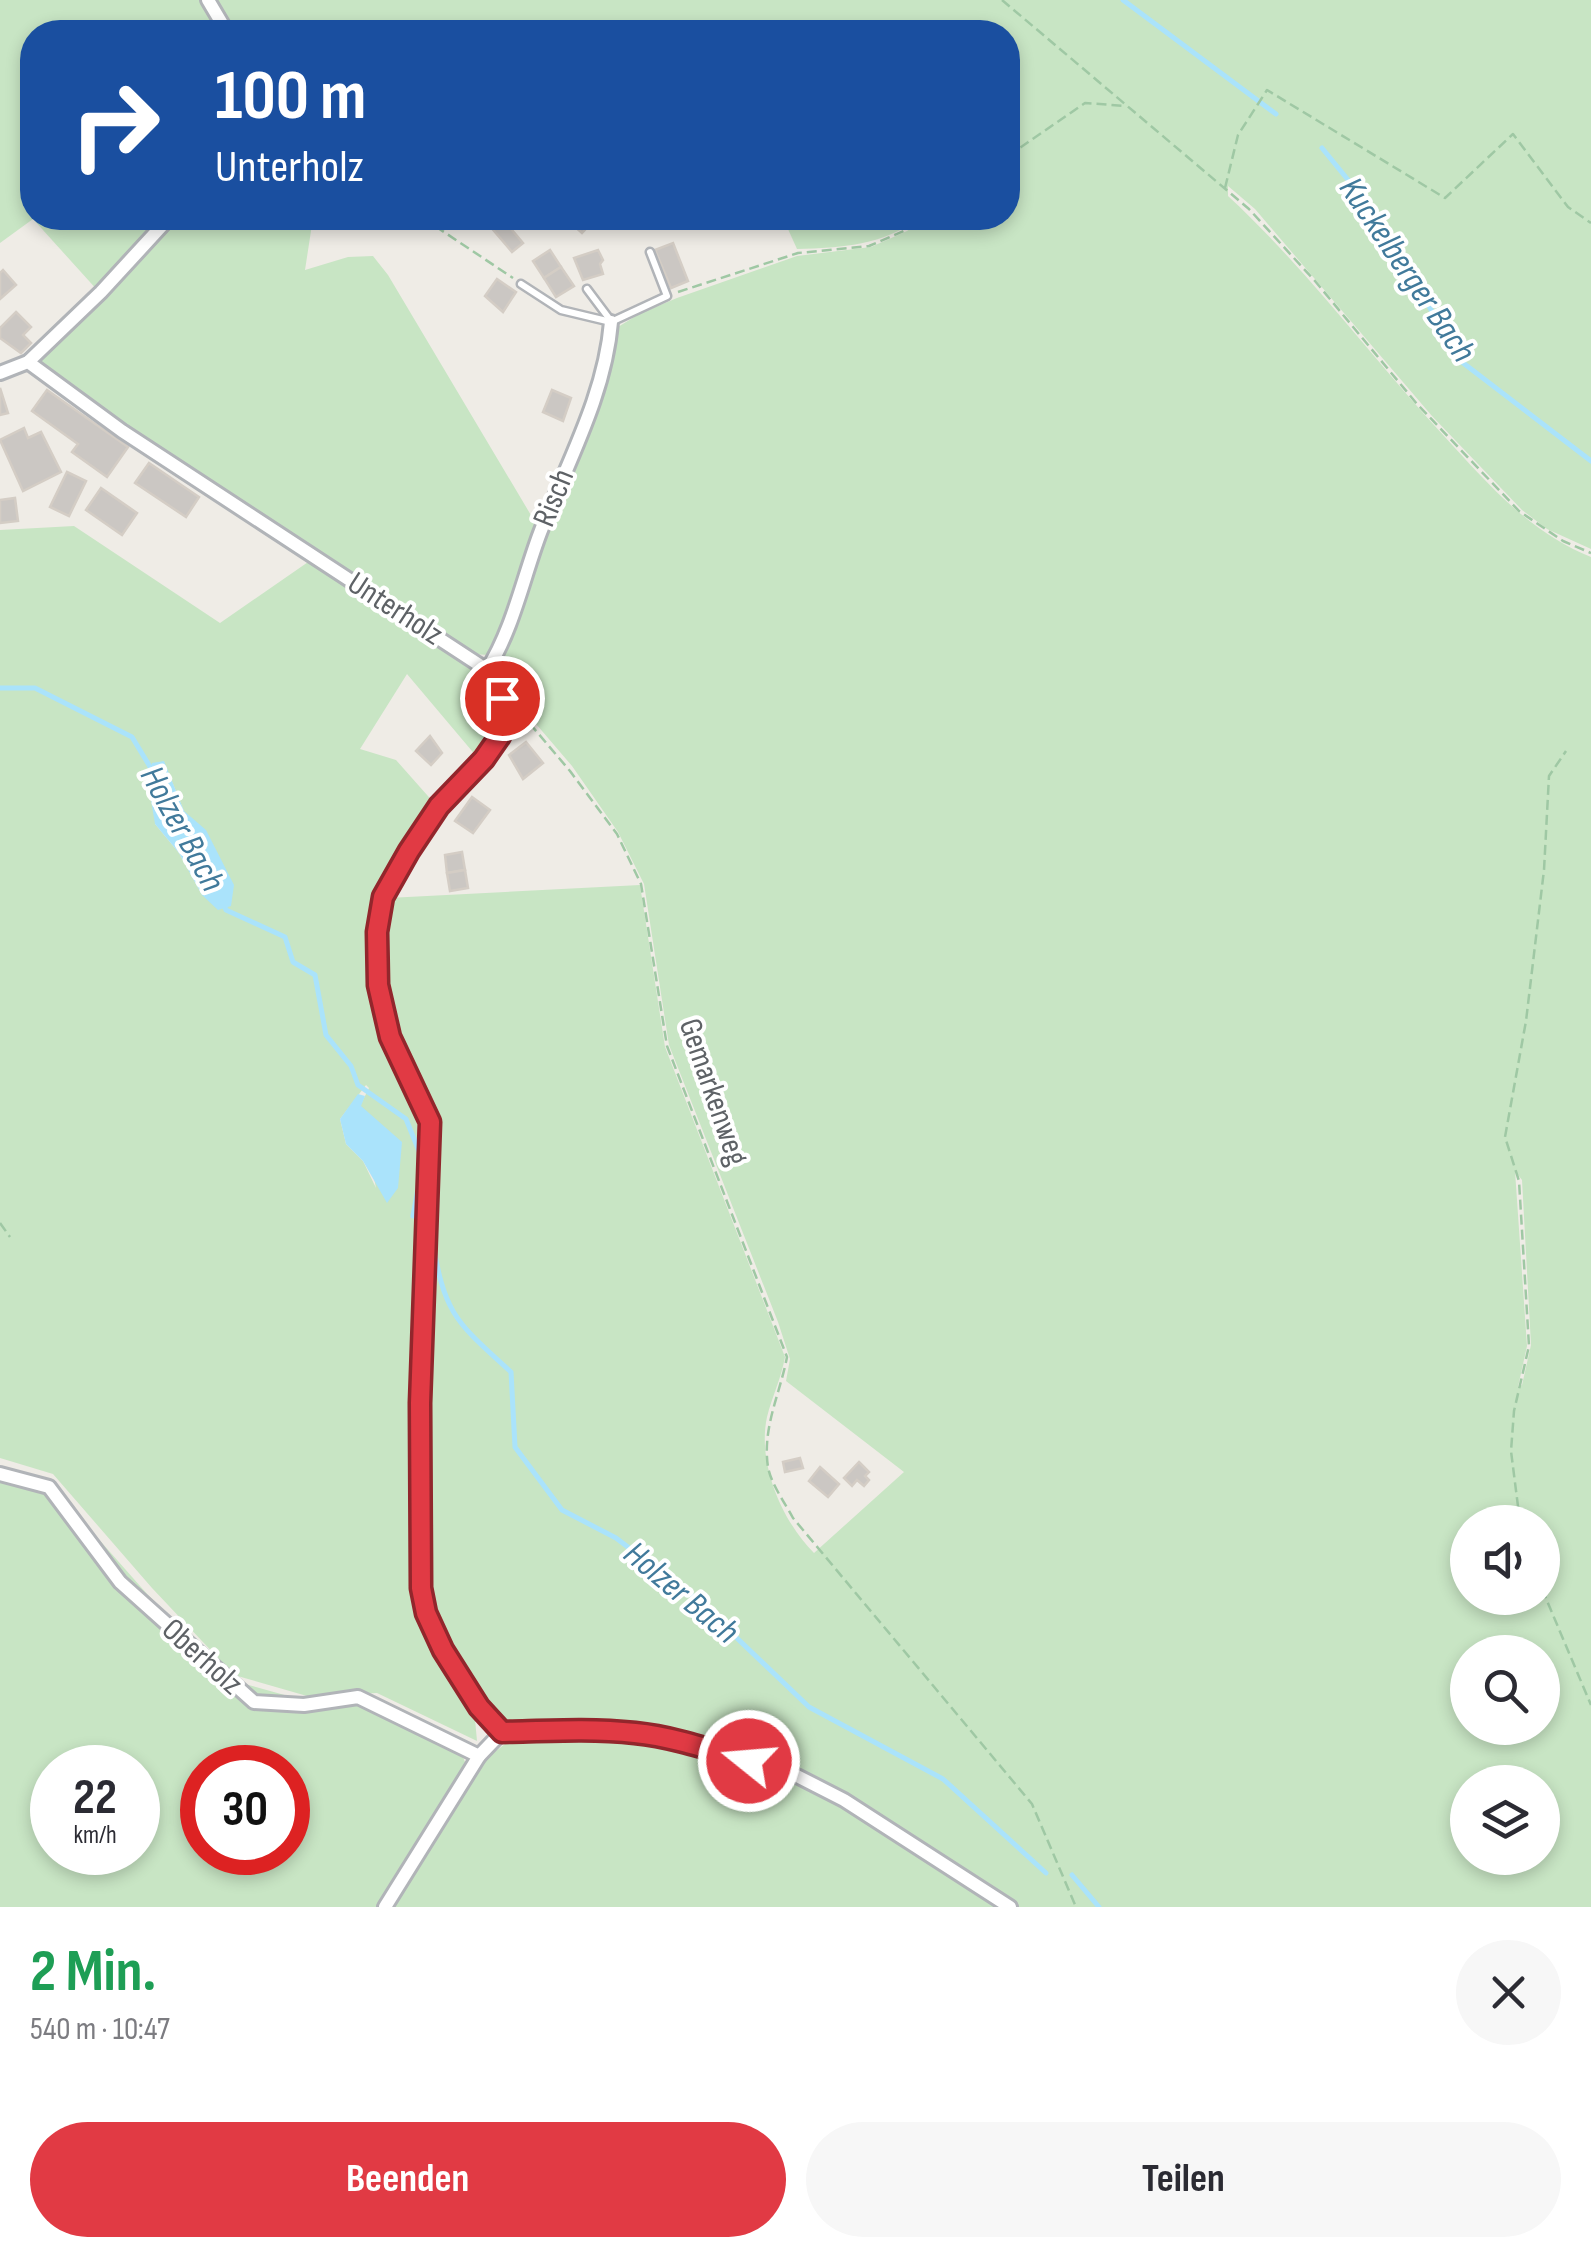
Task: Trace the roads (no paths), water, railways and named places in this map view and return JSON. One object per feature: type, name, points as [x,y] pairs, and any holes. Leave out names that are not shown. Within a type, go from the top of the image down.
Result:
[{"type":"street","points":[[0,371],[28,362],[158,230]]},
{"type":"street","name":"Risch","points":[[487,670],[500,648],[590,406],[608,348],[611,322]]},
{"type":"street","name":"Unterholz","points":[[28,362],[122,431],[487,670]]},
{"type":"street","points":[[487,670],[505,711],[500,736],[492,750],[439,806],[409,851],[383,897],[377,932],[378,985],[390,1037],[430,1122],[420,1403],[421,1588],[426,1613],[443,1650],[479,1707],[502,1732]]},
{"type":"street","name":"Oberholz","points":[[0,1474],[49,1486],[120,1582],[254,1702],[304,1705],[358,1697],[479,1756]]},
{"type":"street","points":[[385,1907],[479,1756],[502,1732],[586,1730],[638,1733],[686,1742],[797,1776],[844,1800],[1010,1907]]},
{"type":"lane","points":[[521,284],[561,310],[611,322],[667,296],[650,252]]},
{"type":"lane","points":[[587,289],[611,322]]},
{"type":"water","points":[[164,761],[184,811],[206,830],[234,885],[231,906],[218,910],[202,895],[179,853],[155,824],[148,782],[152,763]]},
{"type":"water","points":[[358,1094],[365,1096],[361,1106],[402,1142],[398,1188],[387,1203],[363,1161],[346,1144],[340,1119]]},
{"type":"waterway","name":"Kuckelberger Bach","points":[[1123,0],[1276,114]]},
{"type":"waterway","name":"Kuckelberger Bach","points":[[1322,148],[1384,224],[1458,359],[1591,461]]},
{"type":"waterway","name":"Holzer Bach","points":[[0,688],[35,688],[132,737],[152,770]]},
{"type":"waterway","name":"Holzer Bach","points":[[223,903],[226,910],[285,937],[293,962],[315,975],[326,1035],[351,1066],[358,1085],[406,1119],[423,1161]]},
{"type":"waterway","name":"Holzer Bach","points":[[413,1216],[421,1172]]},
{"type":"waterway","name":"Holzer Bach","points":[[432,1237],[442,1283],[455,1314],[511,1372],[515,1447],[562,1510],[616,1538],[695,1598],[809,1707],[943,1779],[1046,1873]]},
{"type":"waterway","name":"Holzer Bach","points":[[1072,1875],[1099,1907]]}]
